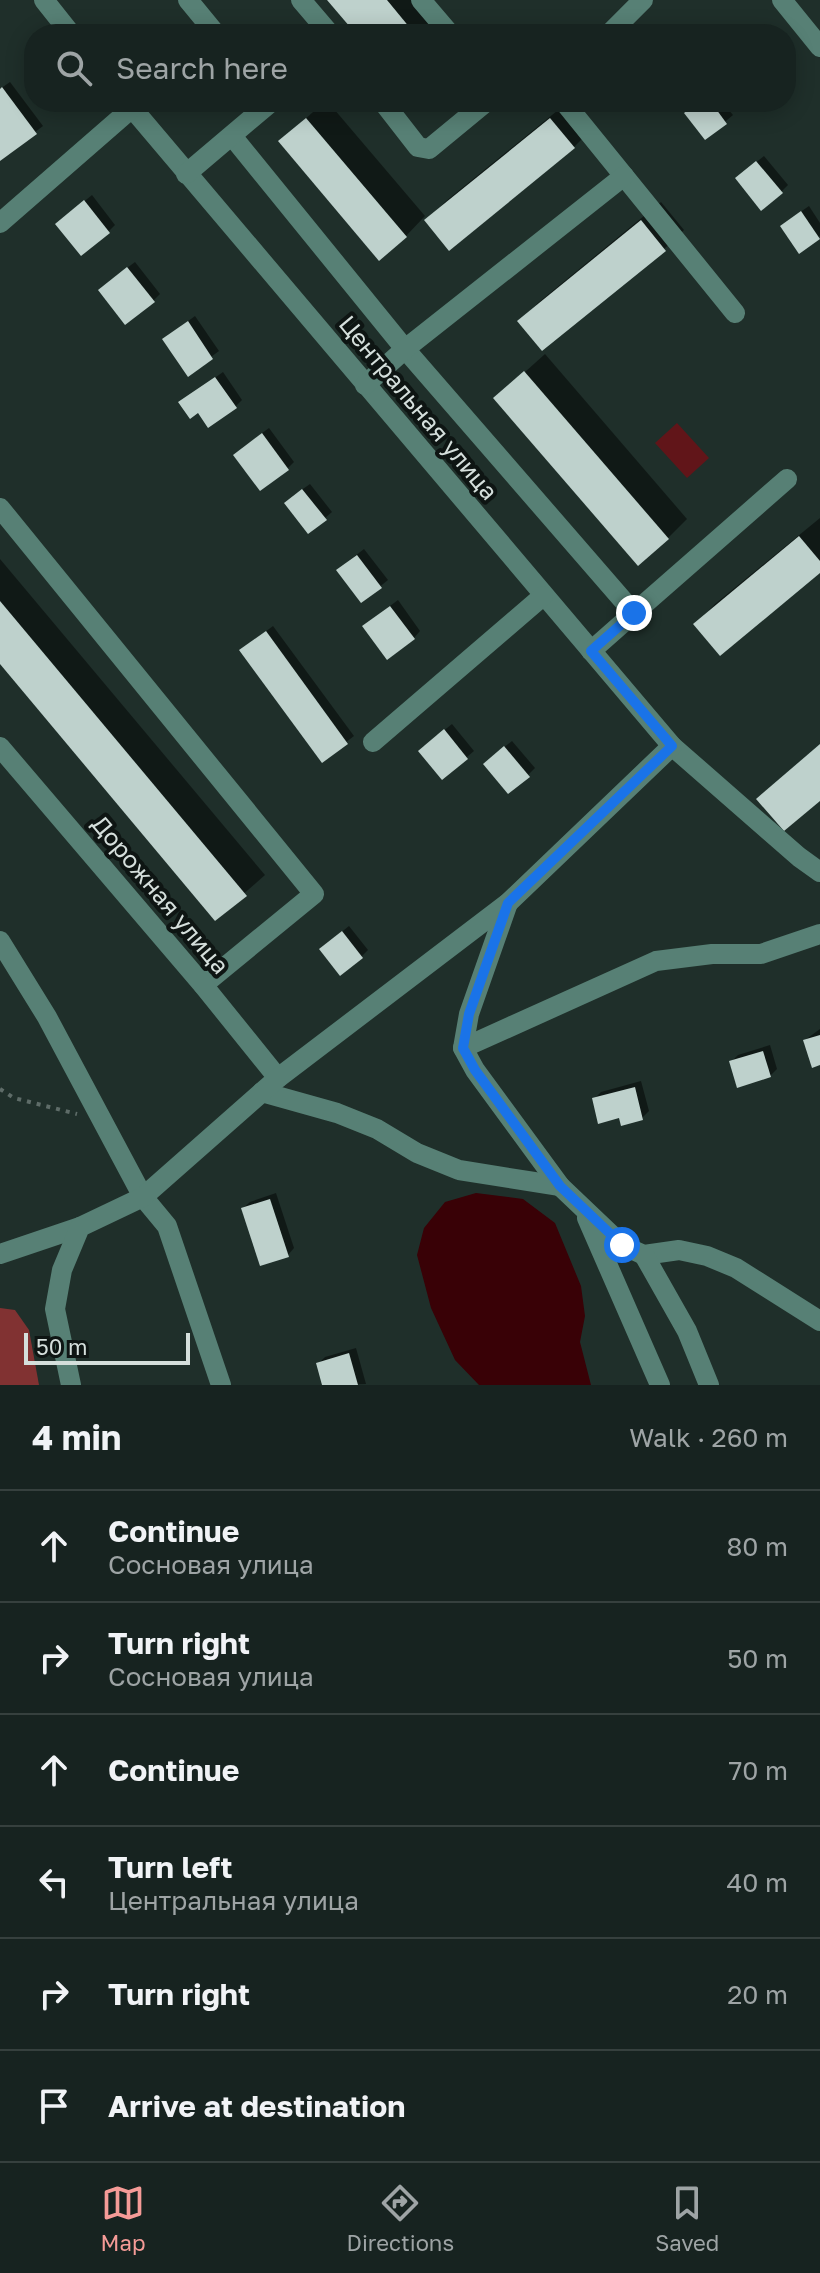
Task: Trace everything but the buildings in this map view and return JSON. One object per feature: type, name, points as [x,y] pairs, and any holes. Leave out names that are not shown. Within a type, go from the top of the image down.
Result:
[{"type":"street","points":[[44,0],[63,24]]},
{"type":"street","points":[[188,0],[208,24]]},
{"type":"street","points":[[301,0],[321,24]]},
{"type":"street","points":[[421,0],[441,24]]},
{"type":"street","points":[[619,24],[643,0]]},
{"type":"street","points":[[782,0],[820,47]]},
{"type":"street","points":[[0,223],[121,112]]},
{"type":"street","name":"Центральная улица","points":[[135,112],[672,746],[820,872]]},
{"type":"street","points":[[186,174],[232,136],[246,112]]},
{"type":"street","points":[[391,112],[418,147],[429,149],[474,112]]},
{"type":"street","points":[[572,112],[735,313]]},
{"type":"street","points":[[232,136],[405,349],[634,613]]},
{"type":"street","points":[[365,385],[405,349],[624,176]]},
{"type":"street","points":[[591,651],[787,479]]},
{"type":"street","points":[[0,508],[314,894],[203,985]]},
{"type":"street","points":[[373,742],[543,596]]},
{"type":"street","points":[[0,1254],[80,1227],[143,1197],[270,1085],[508,903],[672,746]]},
{"type":"street","name":"Дорожная улица","points":[[0,747],[203,985],[270,1085]]},
{"type":"street","points":[[508,903],[469,1014],[463,1048],[475,1070],[560,1186],[622,1245],[644,1255],[679,1250],[707,1256],[736,1268],[820,1321]]},
{"type":"street","points":[[463,1048],[656,961],[712,954],[761,954],[820,934]]},
{"type":"street","points":[[0,941],[47,1017],[143,1197],[167,1226],[221,1385]]},
{"type":"street","points":[[270,1085],[377,1129],[417,1153],[459,1170],[560,1186]]},
{"type":"street","points":[[584,1211],[660,1385]]},
{"type":"street","points":[[71,1385],[55,1309],[62,1270],[80,1227]]},
{"type":"street","points":[[644,1255],[687,1331],[709,1385]]},
{"type":"path","points":[[0,1089],[14,1098],[101,1119]]},
{"type":"shaded area","points":[[677,423],[709,458],[687,478],[655,443]]},
{"type":"shaded area","points":[[476,1193],[523,1199],[555,1223],[581,1286],[585,1316],[580,1342],[591,1385],[479,1385],[455,1360],[431,1308],[417,1255],[424,1228],[445,1202]]},
{"type":"shaded area","points":[[0,1308],[15,1310],[29,1330],[39,1385],[0,1385]]},
{"type":"route","points":[[622,1245],[560,1186],[475,1070],[463,1048],[469,1014],[508,903],[672,746],[591,651],[634,613]]}]
